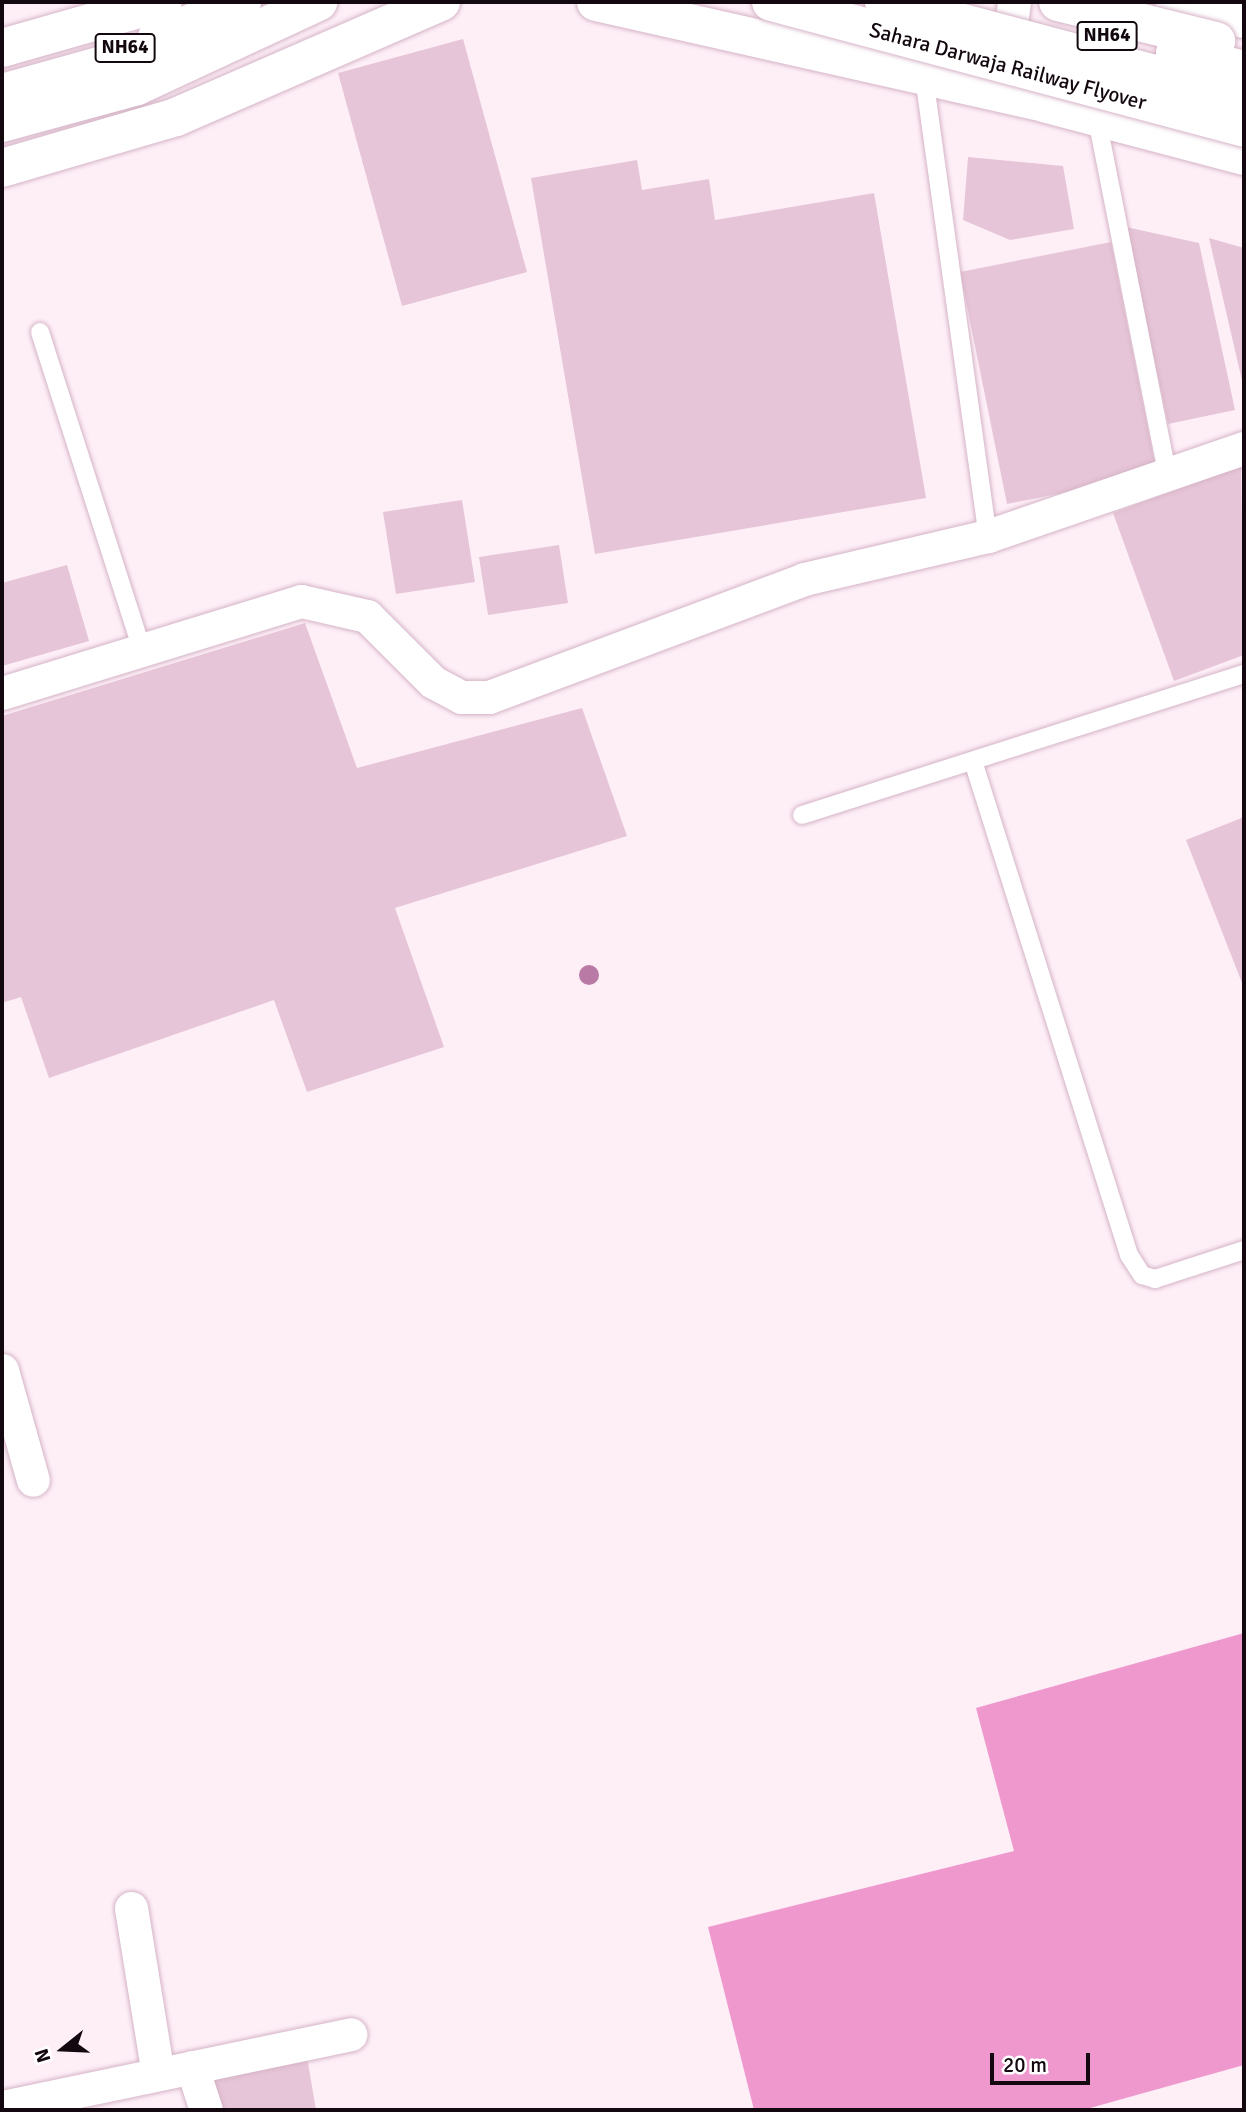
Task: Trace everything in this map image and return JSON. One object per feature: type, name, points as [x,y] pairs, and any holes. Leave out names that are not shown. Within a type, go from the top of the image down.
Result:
[{"type":"main road","points":[[2,23],[78,2]]},
{"type":"main road","name":"NH64","points":[[2,48],[163,2]]},
{"type":"main road","name":"NH64","points":[[2,78],[131,46],[242,2]]},
{"type":"main road","points":[[2,93],[148,54],[280,2]]},
{"type":"main road","points":[[2,123],[137,86],[318,2]]},
{"type":"main road","points":[[2,168],[176,117],[440,2]]},
{"type":"main road","points":[[596,2],[1001,93],[1244,156]]},
{"type":"main road","name":"Sahara Darwaja Railway Flyover","points":[[771,2],[1244,128]]},
{"type":"main road","points":[[884,2],[1244,98]]},
{"type":"main road","name":"NH64","points":[[970,2],[1244,70]]},
{"type":"main road","name":"NH64","points":[[1058,2],[1244,48]]},
{"type":"main road","points":[[1174,2],[1244,19]]},
{"type":"street","points":[[1001,93],[1014,2]]},
{"type":"street","points":[[1080,2],[1080,114]]},
{"type":"street","points":[[2,693],[300,601],[334,604],[383,626],[433,682],[461,697],[489,697],[804,579],[988,536],[1168,478],[1244,448]]},
{"type":"street","points":[[2,1370],[33,1480]]},
{"type":"street","points":[[131,1908],[158,2074]]},
{"type":"street","points":[[2,2106],[113,2097],[158,2074],[350,2034]]},
{"type":"street","points":[[192,2067],[206,2110]]},
{"type":"lane","points":[[924,77],[988,536]]},
{"type":"lane","points":[[1080,114],[1168,478]]},
{"type":"lane","points":[[40,332],[142,649]]},
{"type":"lane","points":[[802,815],[1244,674]]},
{"type":"lane","points":[[973,761],[1129,1255],[1142,1275],[1155,1279],[1244,1251]]},
{"type":"shaded area","points":[[1244,1633],[1244,2065],[1083,2110],[754,2110],[708,1927],[1014,1851],[976,1708]]},
{"type":"building","points":[[463,39],[527,272],[402,306],[338,73]]},
{"type":"building","points":[[968,157],[1063,166],[1074,229],[1010,240],[963,220]]},
{"type":"building","points":[[637,160],[642,190],[709,179],[715,220],[874,193],[926,498],[595,554],[531,178]]},
{"type":"building","points":[[1126,227],[1199,243],[1235,410],[1168,424]]},
{"type":"building","points":[[1209,238],[1244,248],[1244,385],[1243,385]]},
{"type":"building","points":[[1111,242],[1157,474],[1007,504],[960,272]]},
{"type":"building","points":[[1241,466],[1244,655],[1174,681],[1113,513]]},
{"type":"building","points":[[462,500],[475,582],[396,594],[383,512]]},
{"type":"building","points":[[559,545],[568,603],[488,615],[479,557]]},
{"type":"building","points":[[67,565],[89,641],[2,666],[2,583]]},
{"type":"building","points":[[305,623],[357,768],[582,708],[627,836],[395,908],[444,1047],[307,1092],[274,1000],[49,1078],[21,997],[2,1003],[2,716]]},
{"type":"building","points":[[1244,817],[1244,988],[1186,840]]},
{"type":"building","points":[[306,2051],[316,2110],[220,2110],[212,2068]]}]
